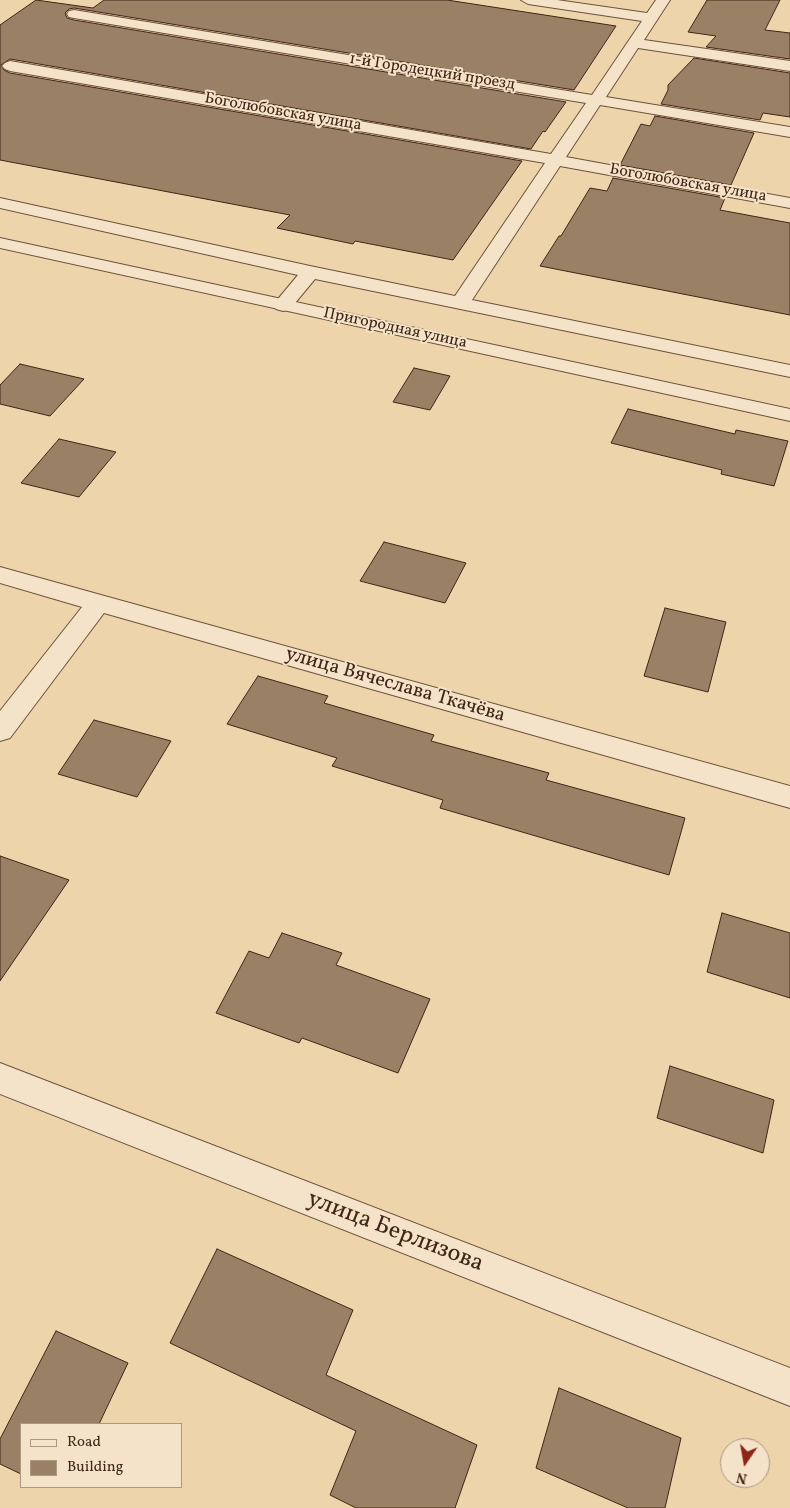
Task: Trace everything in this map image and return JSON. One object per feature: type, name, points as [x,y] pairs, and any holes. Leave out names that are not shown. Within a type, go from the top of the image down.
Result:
[{"type":"street","points":[[528,0],[651,18]]},
{"type":"street","points":[[460,304],[663,0]]},
{"type":"street","name":"1-й Городецкий проезд","points":[[74,14],[790,132]]},
{"type":"street","points":[[635,43],[790,66]]},
{"type":"street","name":"Боголюбовская улица","points":[[10,66],[556,160],[790,203]]},
{"type":"street","points":[[0,202],[310,272],[790,372]]},
{"type":"street","name":"Пригородная улица","points":[[0,243],[790,415]]},
{"type":"street","points":[[282,304],[310,272]]},
{"type":"street","name":"улица Вячеслава Ткачёва","points":[[0,576],[790,797]]},
{"type":"street","points":[[0,731],[98,603]]},
{"type":"street","name":"улица Берлизова","points":[[0,1078],[790,1387]]},
{"type":"building","points":[[36,0],[93,8],[104,0],[447,0],[616,26],[574,90],[74,8],[69,9],[65,13],[67,18],[74,20],[566,102],[531,149],[10,59],[1,65],[4,70],[10,73],[522,161],[453,260],[355,241],[353,244],[277,228],[290,215],[0,160],[0,25]]},
{"type":"building","points":[[707,0],[780,0],[765,30],[790,33],[790,59],[706,47],[716,36],[688,32]]},
{"type":"building","points":[[694,58],[790,73],[790,117],[763,113],[760,120],[661,104],[668,90],[668,85]]},
{"type":"building","points":[[655,116],[754,133],[731,185],[620,165],[641,124],[650,126]]},
{"type":"building","points":[[613,178],[725,198],[720,210],[790,223],[790,315],[540,266],[590,188],[607,191]]},
{"type":"building","points":[[20,364],[84,379],[50,416],[0,404],[0,385]]},
{"type":"building","points":[[414,368],[450,376],[430,410],[393,402]]},
{"type":"building","points":[[628,409],[735,434],[736,430],[788,441],[774,486],[721,474],[722,470],[611,443]]},
{"type":"building","points":[[59,439],[116,452],[79,497],[21,483]]},
{"type":"building","points":[[384,542],[466,563],[445,603],[360,581]]},
{"type":"building","points":[[665,608],[726,622],[708,692],[644,676]]},
{"type":"building","points":[[258,676],[328,696],[324,703],[434,735],[431,741],[549,773],[546,780],[685,818],[669,875],[440,808],[443,800],[332,766],[337,758],[227,724]]},
{"type":"building","points":[[94,720],[171,741],[137,797],[58,774]]},
{"type":"building","points":[[0,856],[69,880],[0,981]]},
{"type":"building","points":[[722,913],[790,933],[790,998],[707,972]]},
{"type":"building","points":[[282,933],[342,953],[336,965],[430,999],[398,1073],[302,1038],[299,1043],[216,1013],[249,951],[269,958]]},
{"type":"building","points":[[670,1066],[774,1100],[763,1153],[657,1118]]},
{"type":"building","points":[[217,1249],[353,1310],[326,1375],[477,1445],[455,1508],[356,1508],[330,1495],[356,1431],[170,1343]]},
{"type":"building","points":[[56,1331],[128,1363],[99,1423],[20,1423],[20,1474],[0,1464],[0,1439]]},
{"type":"building","points":[[559,1388],[681,1438],[665,1508],[628,1508],[536,1468]]}]
